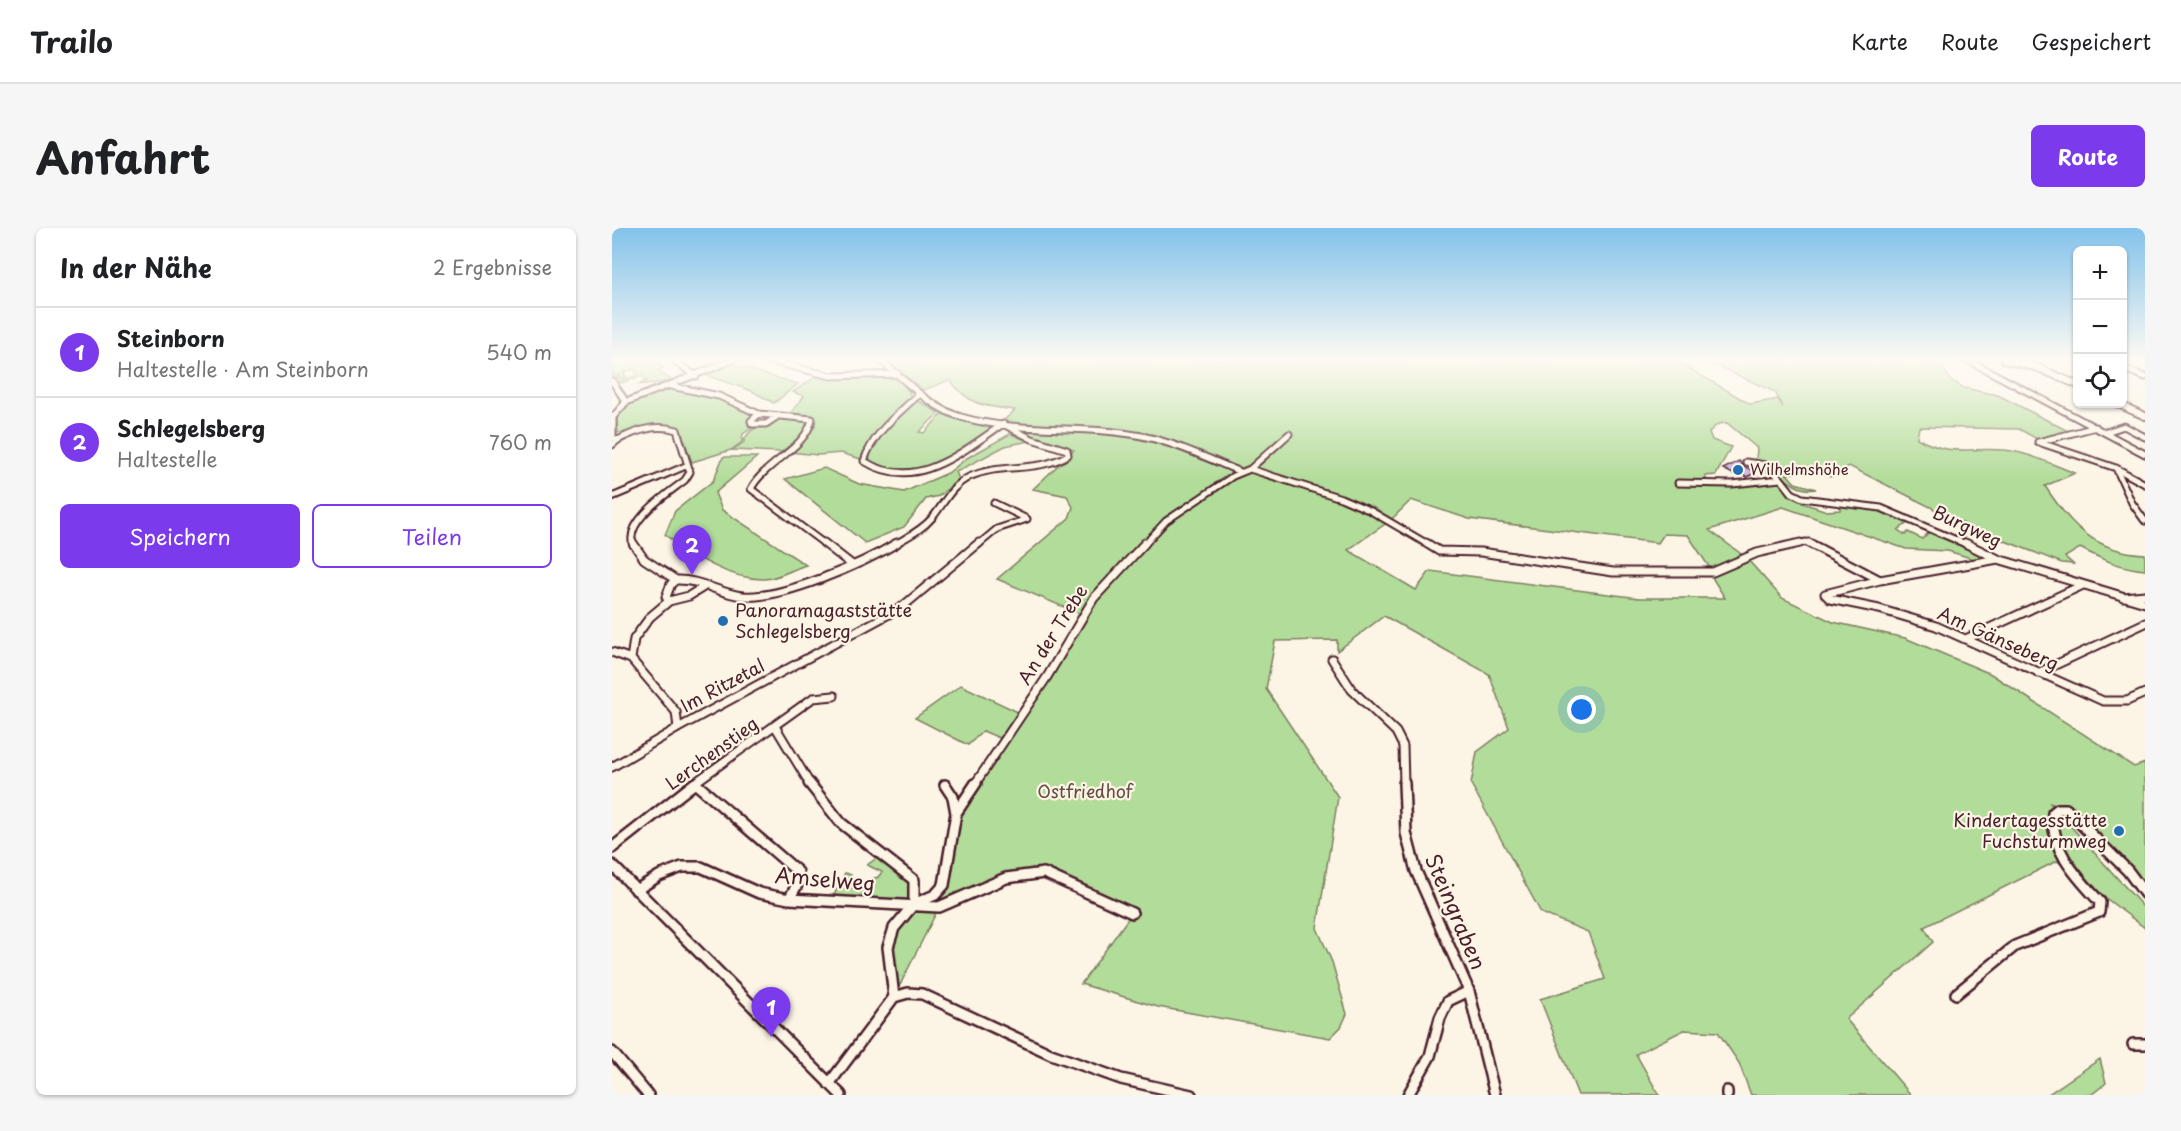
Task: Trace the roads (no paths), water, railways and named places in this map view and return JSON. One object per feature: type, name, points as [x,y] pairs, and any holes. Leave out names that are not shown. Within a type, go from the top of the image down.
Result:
[{"type":"street","points":[[618,440],[613,438],[613,417],[626,402],[630,400]]},
{"type":"street","points":[[729,400],[759,414],[809,418],[812,426],[807,434],[764,469],[753,482],[751,489],[851,564]]},
{"type":"street","points":[[913,400],[869,446],[864,461],[870,466],[899,474],[933,467],[1003,424]]},
{"type":"street","points":[[928,400],[960,417],[1003,424],[1143,436],[1176,446],[1241,472]]},
{"type":"street","points":[[2045,400],[2145,454]]},
{"type":"street","points":[[2127,408],[2145,416]]},
{"type":"street","points":[[759,414],[752,424],[766,424],[778,416]]},
{"type":"street","points":[[612,445],[618,440],[649,429],[670,427],[680,435],[690,472],[685,480],[638,520],[632,541],[634,550],[676,580],[692,579],[729,596],[761,596],[851,564],[925,525],[938,511],[946,493],[968,478],[990,470],[1039,469],[1068,455],[1067,450],[1032,439],[1003,424]]},
{"type":"street","points":[[2106,432],[2124,426],[2145,437]]},
{"type":"street","points":[[2096,427],[2038,442],[2116,468],[2145,484]]},
{"type":"street","name":"An der Trebe","points":[[894,997],[888,947],[894,928],[914,904],[935,895],[944,885],[956,813],[1047,677],[1094,598],[1166,521],[1241,472],[1250,469],[1289,434]]},
{"type":"street","name":"Burgweg","points":[[1746,462],[1759,461],[1767,465],[1792,493],[1802,498],[1893,511],[1998,559],[2123,597],[2145,596]]},
{"type":"street","points":[[612,497],[688,465]]},
{"type":"street","points":[[2116,468],[2132,503],[2145,521]]},
{"type":"street","points":[[1250,469],[1351,502],[1439,551],[1481,552],[1613,572],[1713,572],[1758,553],[1806,542],[1880,580],[1998,559]]},
{"type":"street","points":[[1678,483],[1711,485],[1780,479]]},
{"type":"street","name":"Im Ritzetal","points":[[612,767],[678,728],[902,608],[997,529],[1027,519],[1025,516],[994,503]]},
{"type":"street","points":[[669,600],[666,597],[668,591],[676,580]]},
{"type":"street","name":"Am Gänseberg","points":[[1880,580],[1825,594],[1830,599],[1901,615],[1968,639],[2087,695],[2118,703],[2145,693]]},
{"type":"street","points":[[1968,639],[2083,585]]},
{"type":"street","points":[[631,659],[634,639],[650,617],[669,600],[689,596],[705,586]]},
{"type":"street","points":[[2123,597],[2145,603]]},
{"type":"street","points":[[2038,673],[2145,623]]},
{"type":"street","points":[[612,652],[631,659],[676,712],[678,728]]},
{"type":"street","name":"Steingraben","points":[[1332,659],[1352,690],[1396,732],[1403,746],[1406,833],[1416,871],[1469,991],[1495,1095]]},
{"type":"street","name":"Lerchenstieg","points":[[612,848],[695,783],[813,698],[834,696]]},
{"type":"street","points":[[775,726],[816,795],[834,816],[914,880],[914,904]]},
{"type":"street","points":[[695,783],[798,872],[797,885],[789,899]]},
{"type":"street","points":[[945,785],[953,797],[956,813]]},
{"type":"street","points":[[1956,994],[1993,961],[2014,947],[2039,934],[2081,922],[2099,912],[2100,902],[2069,867],[2054,838],[2051,822],[2053,813],[2058,809],[2066,809],[2090,836],[2126,867],[2145,894]]},
{"type":"street","points":[[612,865],[841,1095]]},
{"type":"street","name":"Amselweg","points":[[636,890],[659,876],[682,867],[701,867],[759,892],[789,899],[830,903],[914,904],[939,907],[1006,878],[1044,873],[1132,914]]},
{"type":"street","points":[[1408,1095],[1430,1056],[1440,1018],[1448,1001],[1469,991]]},
{"type":"street","points":[[829,1084],[894,997],[909,993],[922,994],[1051,1054],[1121,1079],[1191,1095]]},
{"type":"street","points":[[2133,1044],[2145,1044]]},
{"type":"street","points":[[612,1052],[648,1095]]},
{"type":"place","name":"Wilhelmshöhe","points":[[1738,470]]},
{"type":"place","name":"Schlegelsberg","points":[[692,575]]},
{"type":"place","name":"Panoramagaststätte Schlegelsberg","points":[[723,621]]},
{"type":"place","name":"Kindertagesstätte Fuchsturmweg","points":[[2119,831]]},
{"type":"place","name":"Steinborn","points":[[771,1037]]},
{"type":"park label","name":"Ostfriedhof","points":[[1085,792]]}]
